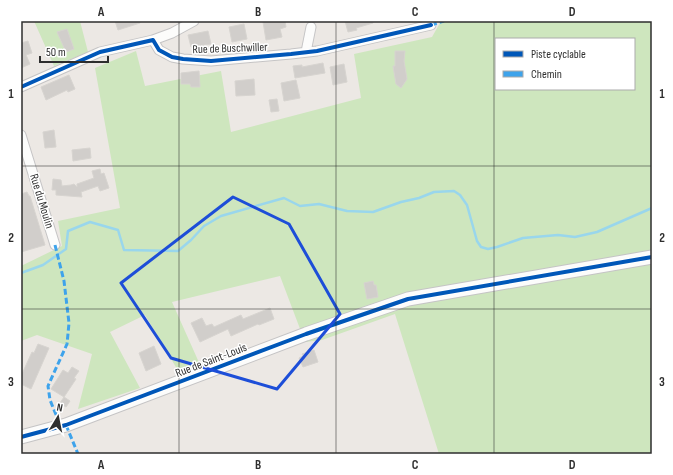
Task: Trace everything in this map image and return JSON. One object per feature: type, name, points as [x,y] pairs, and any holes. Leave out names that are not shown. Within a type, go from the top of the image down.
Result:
[{"type":"street","points":[[21,87],[100,52],[153,40],[172,33],[194,21]]},
{"type":"street","name":"Rue de Buschwiller","points":[[153,40],[159,50],[172,57],[211,61],[306,52],[331,48],[407,25],[430,25]]},
{"type":"street","points":[[306,52],[311,27]]},
{"type":"street","name":"Rue du Moulin","points":[[21,135],[55,245]]},
{"type":"street","name":"Rue de Saint-Louis","points":[[21,437],[66,425],[313,332],[408,299],[652,257]]},
{"type":"highlighted area","points":[[233,197],[289,224],[340,314],[277,389],[171,358],[121,283]]},
{"type":"green space","points":[[34,21],[80,21],[88,52],[54,66]]},
{"type":"green space","points":[[441,21],[652,21],[652,454],[439,454],[395,314],[322,340],[305,342],[280,276],[172,302],[201,367],[180,374],[145,315],[110,332],[140,388],[78,409],[92,354],[37,335],[21,341],[21,266],[62,246],[58,221],[120,208],[95,68],[136,51],[145,86],[221,71],[231,132],[361,98],[354,54],[432,37]]},
{"type":"building","points":[[115,21],[140,21],[140,23],[118,30]]},
{"type":"building","points":[[285,21],[286,27],[280,29],[282,37],[266,40],[263,22]]},
{"type":"building","points":[[345,21],[373,21],[373,23],[348,32]]},
{"type":"building","points":[[244,24],[247,39],[232,42],[229,27]]},
{"type":"building","points":[[67,29],[74,49],[66,52],[57,32]]},
{"type":"building","points":[[208,31],[211,44],[191,47],[188,35]]},
{"type":"building","points":[[28,41],[32,53],[26,55],[30,64],[21,68],[21,43]]},
{"type":"building","points":[[395,51],[405,51],[404,61],[407,79],[401,88],[396,84],[393,66],[395,66]]},
{"type":"building","points":[[323,63],[325,73],[295,78],[293,66],[302,65],[302,67]]},
{"type":"building","points":[[344,64],[347,82],[333,85],[330,67]]},
{"type":"building","points":[[199,71],[200,87],[191,87],[190,84],[181,84],[181,73]]},
{"type":"building","points":[[69,75],[75,89],[68,92],[67,90],[46,100],[41,87]]},
{"type":"building","points":[[254,79],[255,95],[236,96],[235,81]]},
{"type":"building","points":[[296,80],[300,98],[284,101],[281,83]]},
{"type":"building","points":[[277,99],[279,111],[271,112],[269,100]]},
{"type":"building","points":[[54,130],[56,147],[45,148],[43,132]]},
{"type":"building","points":[[90,148],[91,158],[73,161],[72,150]]},
{"type":"building","points":[[100,169],[101,174],[104,173],[109,188],[100,191],[98,186],[81,192],[82,197],[56,195],[56,190],[52,190],[53,179],[61,180],[62,186],[74,184],[77,187],[77,184],[94,178],[92,171]]},
{"type":"building","points":[[27,192],[30,196],[45,245],[21,252],[21,194]]},
{"type":"building","points":[[373,281],[374,285],[376,285],[378,297],[367,299],[364,283]]},
{"type":"building","points":[[270,308],[274,319],[259,325],[258,324],[231,336],[228,329],[200,342],[191,323],[202,318],[206,326],[212,324],[214,327],[241,315],[243,319]]},
{"type":"building","points":[[38,344],[49,348],[31,389],[21,384],[21,376],[32,352],[34,353]]},
{"type":"building","points":[[154,346],[161,364],[146,371],[139,353]]},
{"type":"building","points":[[314,350],[318,362],[303,367],[299,358],[303,356],[302,354]]},
{"type":"building","points":[[72,367],[79,371],[74,378],[76,379],[64,397],[51,389],[63,370],[68,373]]},
{"type":"building","points":[[64,397],[70,401],[66,407],[60,403]]},
{"type":"waterway","points":[[21,273],[43,265],[66,249],[68,231],[90,222],[118,230],[124,250],[178,251],[204,226],[221,216],[284,198],[300,206],[319,204],[347,211],[373,212],[434,192],[454,191],[460,195],[467,205],[477,241],[481,247],[488,249],[523,238],[558,235],[575,237],[597,232],[652,208]]},
{"type":"marked path","points":[[431,25],[444,21]]},
{"type":"marked path","points":[[55,245],[64,281],[69,323],[67,344],[48,386],[50,400],[61,427]]},
{"type":"marked path","points":[[66,425],[78,454]]},
{"type":"cycle path","points":[[21,87],[100,52],[153,40],[159,50],[172,57],[211,61],[317,51],[431,25]]},
{"type":"cycle path","points":[[21,437],[66,425],[306,334],[408,299],[652,257]]}]
